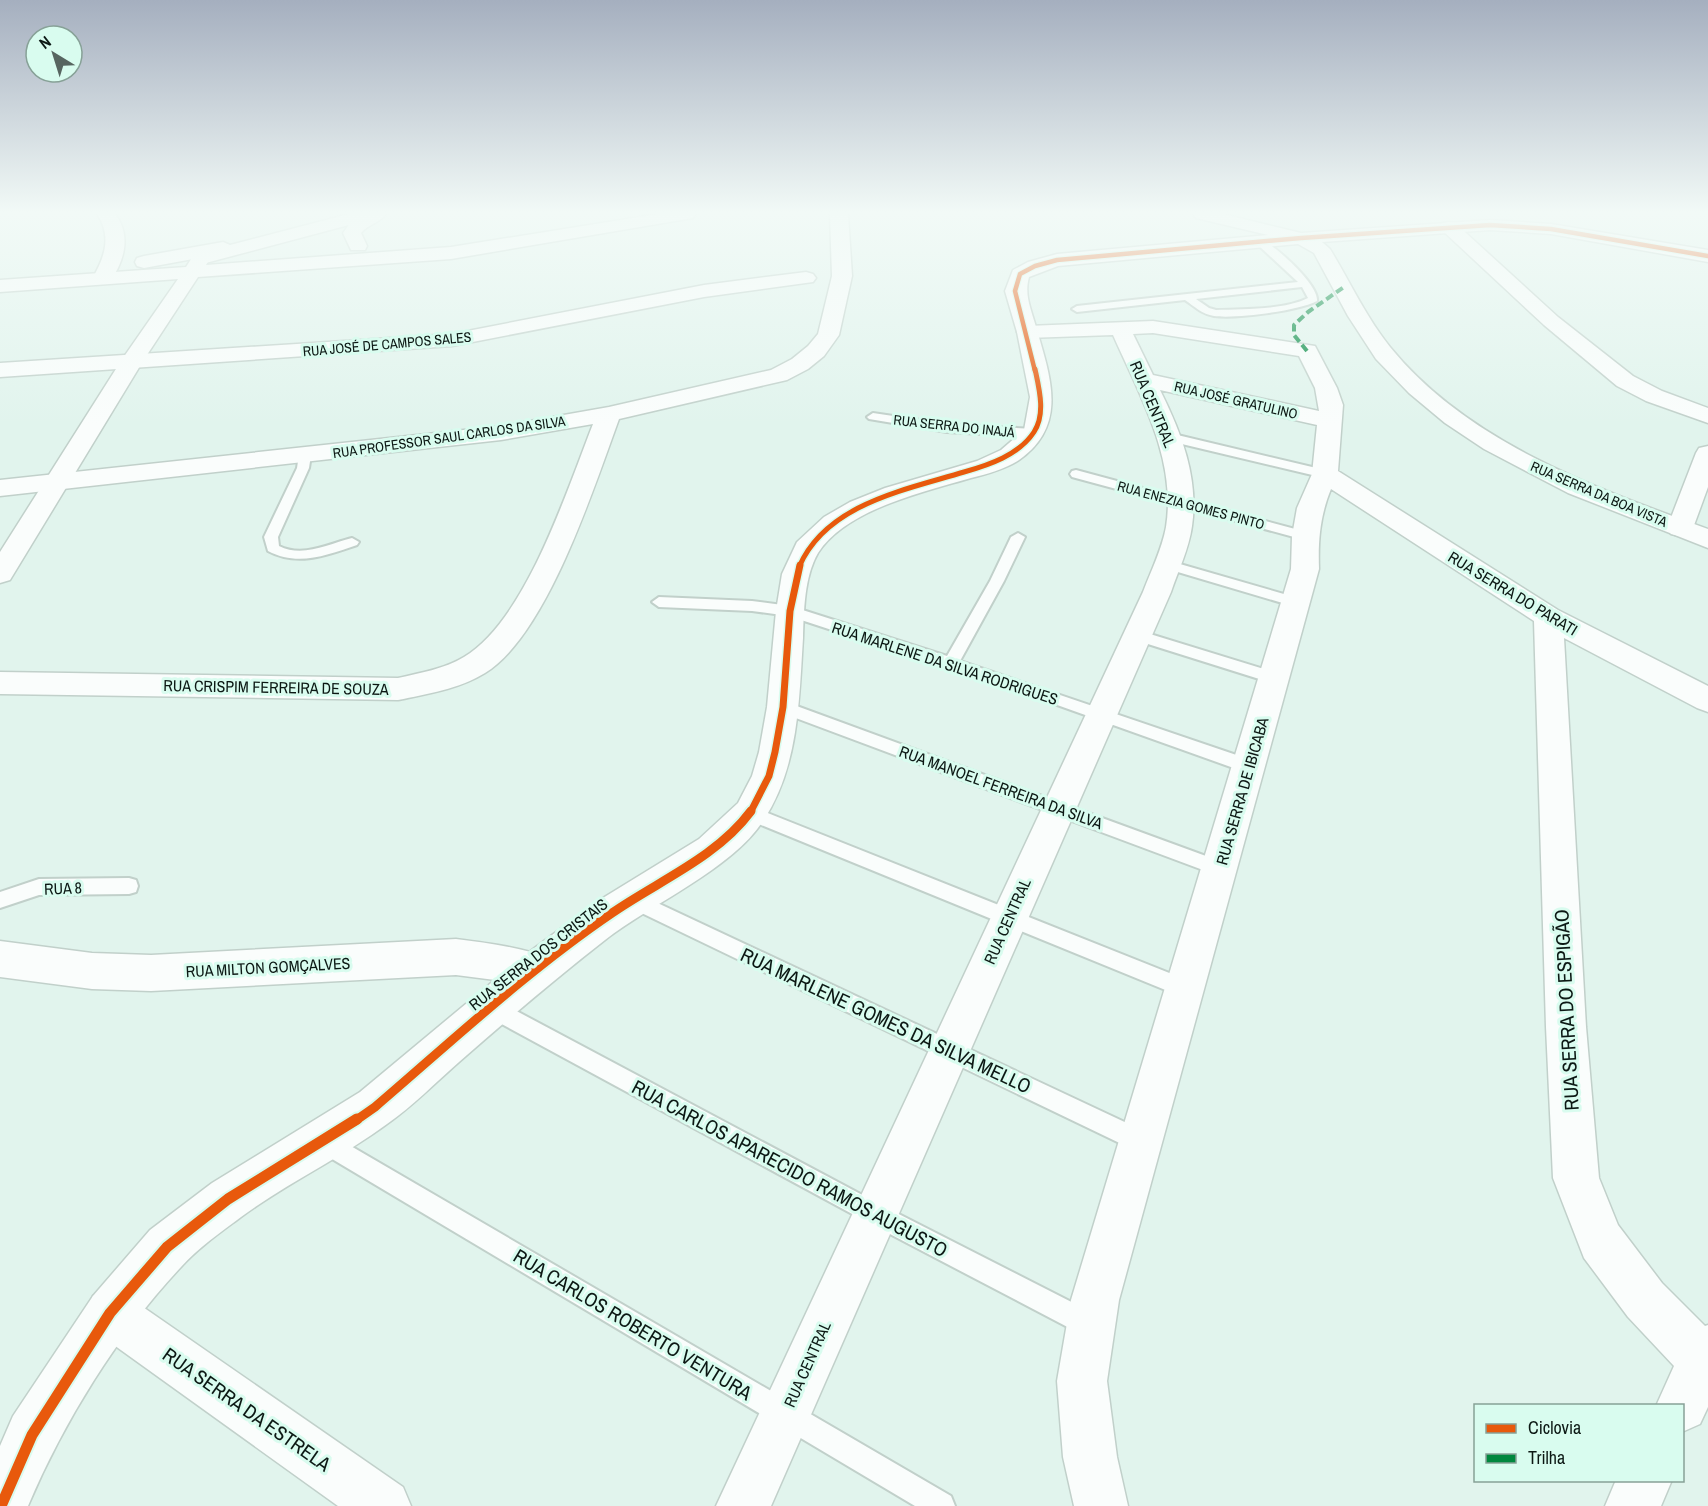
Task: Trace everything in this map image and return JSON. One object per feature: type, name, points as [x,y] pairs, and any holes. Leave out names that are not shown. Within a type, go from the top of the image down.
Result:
[{"type":"street","points":[[0,574],[132,361],[183,284]]},
{"type":"street","name":"RUA JOSÉ DE CAMPOS SALES","points":[[0,370],[452,340],[704,291],[757,284]]},
{"type":"street","name":"RUA PROFESSOR SAUL CARLOS DA SILVA","points":[[0,488],[501,433],[609,414],[755,382],[779,375],[800,364],[816,351],[828,334],[840,284]]},
{"type":"street","points":[[1017,284],[1015,291],[1027,332],[1041,397],[1038,424],[1034,433]]},
{"type":"street","name":"RUA SERRA DA BOA VISTA","points":[[1342,284],[1382,351],[1397,369],[1431,399],[1488,441],[1565,482],[1708,539]]},
{"type":"street","points":[[1511,284],[1551,321],[1624,381],[1654,396],[1708,416]]},
{"type":"street","name":"RUA SERRA DE IBICABA","points":[[1027,332],[1153,327],[1307,351],[1326,388],[1331,405],[1325,474],[1310,508],[1305,536],[1305,569],[1095,1300],[1082,1381],[1090,1457],[1101,1506]]},
{"type":"street","name":"RUA CENTRAL","points":[[743,1506],[1137,635],[1179,528],[1182,502],[1174,449],[1120,328]]},
{"type":"street","name":"RUA JOSÉ GRATULINO","points":[[1143,379],[1330,421]]},
{"type":"street","name":"RUA CRISPIM FERREIRA DE SOUZA","points":[[0,683],[398,689],[434,682],[482,661],[506,638],[529,603],[564,535],[609,414]]},
{"type":"street","name":"RUA SERRA DOS CRISTAIS","points":[[1,1506],[32,1435],[110,1313],[167,1247],[228,1199],[375,1107],[535,971],[631,899],[712,850],[750,813],[769,776],[783,707],[790,611],[796,574],[807,548],[833,523],[894,493],[986,466],[1010,455],[1034,433]]},
{"type":"street","points":[[1680,528],[1708,453]]},
{"type":"street","name":"RUA SERRA DO PARATI","points":[[1325,474],[1548,617],[1708,700]]},
{"type":"street","name":"RUA SERRA DO ESPIGÃO","points":[[1548,617],[1566,1027],[1576,1178],[1601,1241],[1646,1299],[1706,1355]]},
{"type":"street","name":"RUA MILTON GOMÇALVES","points":[[0,959],[92,971],[151,973],[456,957],[495,962],[535,971]]},
{"type":"street","name":"RUA SERRA DA ESTRELA","points":[[110,1313],[384,1506]]},
{"type":"street","points":[[1683,1404],[1706,1355]]},
{"type":"street","points":[[1632,1506],[1644,1482]]},
{"type":"lane","points":[[1077,309],[1302,284]]},
{"type":"lane","points":[[1189,298],[1205,310],[1216,313],[1294,306],[1313,299],[1304,284]]},
{"type":"lane","name":"RUA SERRA DO INAJÁ","points":[[873,417],[947,428],[1034,433]]},
{"type":"lane","points":[[1168,437],[1325,474]]},
{"type":"lane","points":[[304,455],[303,468],[271,537],[273,548],[283,555],[302,556],[352,542]]},
{"type":"lane","name":"RUA ENEZIA GOMES PINTO","points":[[1076,474],[1305,536]]},
{"type":"lane","points":[[951,663],[997,581],[1018,537]]},
{"type":"lane","points":[[1166,564],[1296,602]]},
{"type":"lane","name":"RUA MARLENE DA SILVA RODRIGUES","points":[[659,602],[752,606],[790,611],[951,663],[1248,766]]},
{"type":"lane","points":[[1137,635],[1275,678]]},
{"type":"lane","name":"RUA MANOEL FERREIRA DA SILVA","points":[[783,707],[1219,868]]},
{"type":"lane","points":[[750,813],[1185,989]]},
{"type":"lane","name":"RUA 8","points":[[0,900],[39,887],[129,886]]},
{"type":"lane","name":"RUA MARLENE GOMES DA SILVA MELLO","points":[[631,899],[1141,1142]]},
{"type":"lane","name":"RUA CARLOS APARECIDO RAMOS AUGUSTO","points":[[491,1007],[875,1214],[1091,1326]]},
{"type":"lane","name":"RUA CARLOS ROBERTO VENTURA","points":[[324,1141],[941,1506]]},
{"type":"marked path","points":[[1307,351],[1294,335],[1294,325],[1308,312],[1344,287]]},
{"type":"cycle path","points":[[1,1506],[32,1435],[110,1313],[167,1247],[228,1199],[375,1107],[535,971],[611,913],[712,850],[750,813],[769,776],[775,752],[783,707],[790,611],[796,574],[807,548],[833,523],[859,508],[894,493],[986,466],[1010,455],[1034,433],[1038,424],[1041,397],[1027,332],[1015,291],[1017,284]]}]
